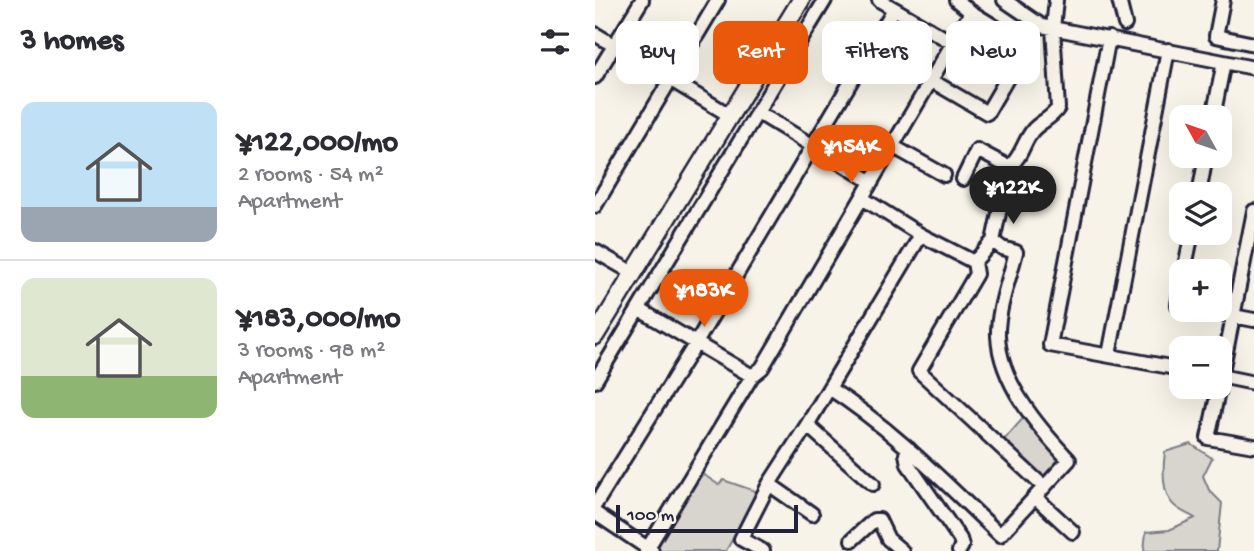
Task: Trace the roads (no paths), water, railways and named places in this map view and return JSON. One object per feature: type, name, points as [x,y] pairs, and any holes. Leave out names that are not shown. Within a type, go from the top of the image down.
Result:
[{"type":"street","points":[[595,77],[642,0]]},
{"type":"street","points":[[699,32],[718,0]]},
{"type":"street","points":[[595,336],[801,0]]},
{"type":"street","points":[[595,381],[825,0]]},
{"type":"street","points":[[879,0],[946,39]]},
{"type":"street","points":[[946,56],[932,81],[987,113],[1026,46],[956,0]]},
{"type":"street","points":[[1004,0],[1042,26],[1254,68]]},
{"type":"street","points":[[974,262],[993,241],[1009,167],[1017,161],[1034,130],[1053,117],[1058,108],[1053,28],[1056,0]]},
{"type":"street","points":[[1119,0],[1125,24]]},
{"type":"street","points":[[1223,0],[1216,36],[1254,44]]},
{"type":"street","points":[[595,505],[696,343],[894,9]]},
{"type":"street","points":[[966,21],[971,12]]},
{"type":"street","points":[[595,34],[614,46]]},
{"type":"street","points":[[1109,38],[1050,345],[1169,367]]},
{"type":"street","points":[[1109,355],[1168,50]]},
{"type":"street","points":[[1215,105],[1224,62]]},
{"type":"street","points":[[595,206],[668,84]]},
{"type":"street","points":[[677,84],[731,116]]},
{"type":"street","points":[[595,513],[649,550],[752,376],[762,368],[930,84]]},
{"type":"street","points":[[757,112],[872,182]]},
{"type":"street","points":[[894,146],[944,175]]},
{"type":"street","points":[[963,179],[977,150],[1009,167]]},
{"type":"street","points":[[862,198],[921,235],[974,262],[977,274],[919,371],[1040,492],[1073,532]]},
{"type":"street","points":[[1229,336],[1254,211]]},
{"type":"street","points":[[763,551],[741,539],[769,484],[921,235]]},
{"type":"street","points":[[829,388],[857,405],[909,449],[1000,535],[1069,460],[1030,416],[1009,376],[998,337],[1016,252],[1002,248],[993,241]]},
{"type":"street","points":[[595,251],[633,273]]},
{"type":"street","points":[[640,310],[752,376]]},
{"type":"street","points":[[1233,316],[1254,320]]},
{"type":"street","points":[[1232,381],[1254,383]]},
{"type":"street","points":[[1216,399],[1208,438],[1254,446]]},
{"type":"street","points":[[807,425],[873,484]]},
{"type":"street","points":[[909,449],[906,454],[908,464],[960,540],[962,546],[959,551]]},
{"type":"street","points":[[769,484],[811,514]]},
{"type":"street","points":[[852,540],[874,520],[879,520],[888,539],[902,551]]}]
